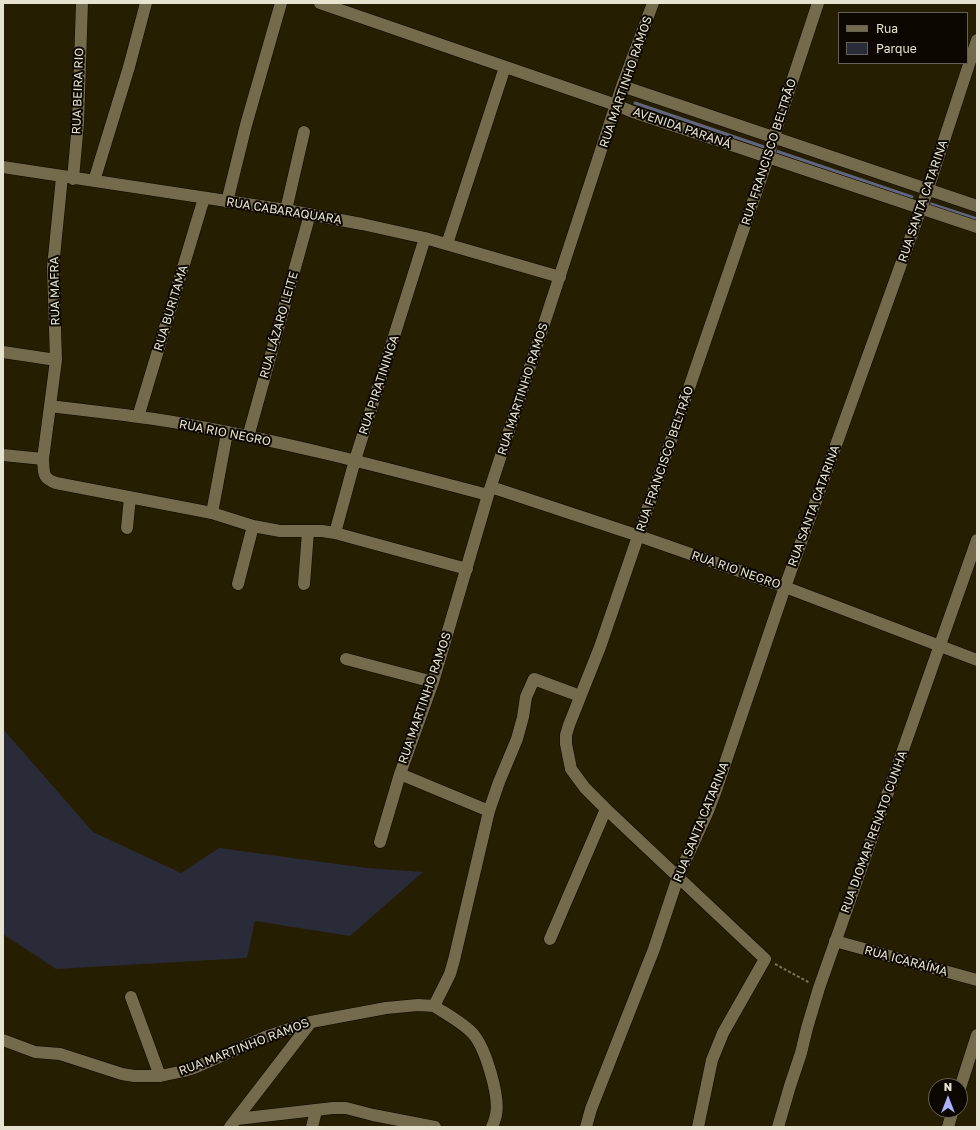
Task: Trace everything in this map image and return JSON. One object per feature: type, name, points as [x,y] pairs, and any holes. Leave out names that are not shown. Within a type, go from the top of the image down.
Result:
[{"type":"street","name":"RUA BEIRA RIO","points":[[68,178],[78,123],[82,3]]},
{"type":"street","points":[[94,182],[129,67],[146,3]]},
{"type":"street","points":[[227,202],[244,132],[281,3]]},
{"type":"street","name":"AVENIDA PARANÁ","points":[[320,3],[633,112],[769,154],[977,228]]},
{"type":"street","name":"RUA MARTINHO RAMOS","points":[[489,811],[400,774],[433,682],[490,491],[622,86],[654,3]]},
{"type":"street","name":"RUA FRANCISCO BELTRÃO","points":[[765,959],[606,809],[577,777],[571,769],[568,757],[566,735],[600,647],[639,536],[769,154],[818,3]]},
{"type":"street","name":"RUA SANTA CATARINA","points":[[586,1127],[591,1109],[654,949],[678,877],[711,804],[785,587],[928,189],[977,40]]},
{"type":"street","points":[[447,244],[505,67]]},
{"type":"street","name":"AVENIDA PARANÁ","points":[[622,86],[977,206]]},
{"type":"street","points":[[286,210],[304,132]]},
{"type":"street","name":"RUA CABARAQUARA","points":[[3,167],[286,210],[362,224],[425,238],[560,277]]},
{"type":"street","name":"RUA MAFRA","points":[[50,406],[56,360],[53,267],[68,178]]},
{"type":"street","name":"RUA BURITAMA","points":[[138,417],[204,198]]},
{"type":"street","name":"RUA LÁZARO LEITE","points":[[248,437],[310,214]]},
{"type":"street","name":"RUA PIRATININGA","points":[[335,533],[355,460],[425,238]]},
{"type":"street","points":[[3,352],[56,360]]},
{"type":"street","points":[[50,406],[43,459],[44,475],[48,480],[56,483],[212,513],[253,526],[280,531],[316,531],[335,533],[467,569]]},
{"type":"street","name":"RUA RIO NEGRO","points":[[50,406],[138,417],[248,437],[490,491],[639,536],[785,587],[977,660]]},
{"type":"street","points":[[212,513],[227,433]]},
{"type":"street","points":[[3,455],[43,459]]},
{"type":"street","points":[[127,528],[130,497]]},
{"type":"street","points":[[238,584],[253,526]]},
{"type":"street","points":[[304,584],[308,532]]},
{"type":"street","name":"RUA DIOMAR RENATO CUNHA","points":[[778,1127],[819,988],[977,540]]},
{"type":"street","points":[[346,659],[433,682]]},
{"type":"street","points":[[492,1127],[496,1114],[494,1085],[480,1043],[473,1034],[434,1006],[450,974],[489,811],[517,739],[523,717],[526,697],[534,679],[580,696]]},
{"type":"street","points":[[380,842],[400,774]]},
{"type":"street","points":[[550,939],[606,809]]},
{"type":"street","name":"RUA ICARAÍMA","points":[[835,941],[977,980]]},
{"type":"street","points":[[698,1127],[712,1060],[723,1033],[765,959]]},
{"type":"street","points":[[131,997],[160,1076]]},
{"type":"street","name":"RUA MARTINHO RAMOS","points":[[3,1040],[35,1052],[60,1054],[122,1074],[148,1077],[160,1076],[194,1068],[265,1037],[311,1022],[386,1008],[418,1005],[434,1006]]},
{"type":"street","points":[[233,1123],[311,1022]]},
{"type":"street","points":[[963,1078],[977,1036]]},
{"type":"street","points":[[233,1123],[333,1108],[346,1108],[432,1127]]},
{"type":"street","points":[[312,1127],[316,1111]]},
{"type":"path","points":[[765,959],[819,988]]},
{"type":"green space","points":[[3,729],[93,832],[181,873],[219,848],[367,868],[423,872],[350,936],[255,921],[247,958],[56,969],[3,934]]},
{"type":"waterway","points":[[635,103],[767,148]]},
{"type":"waterway","points":[[773,150],[912,197]]},
{"type":"waterway","points":[[931,204],[977,219]]}]
